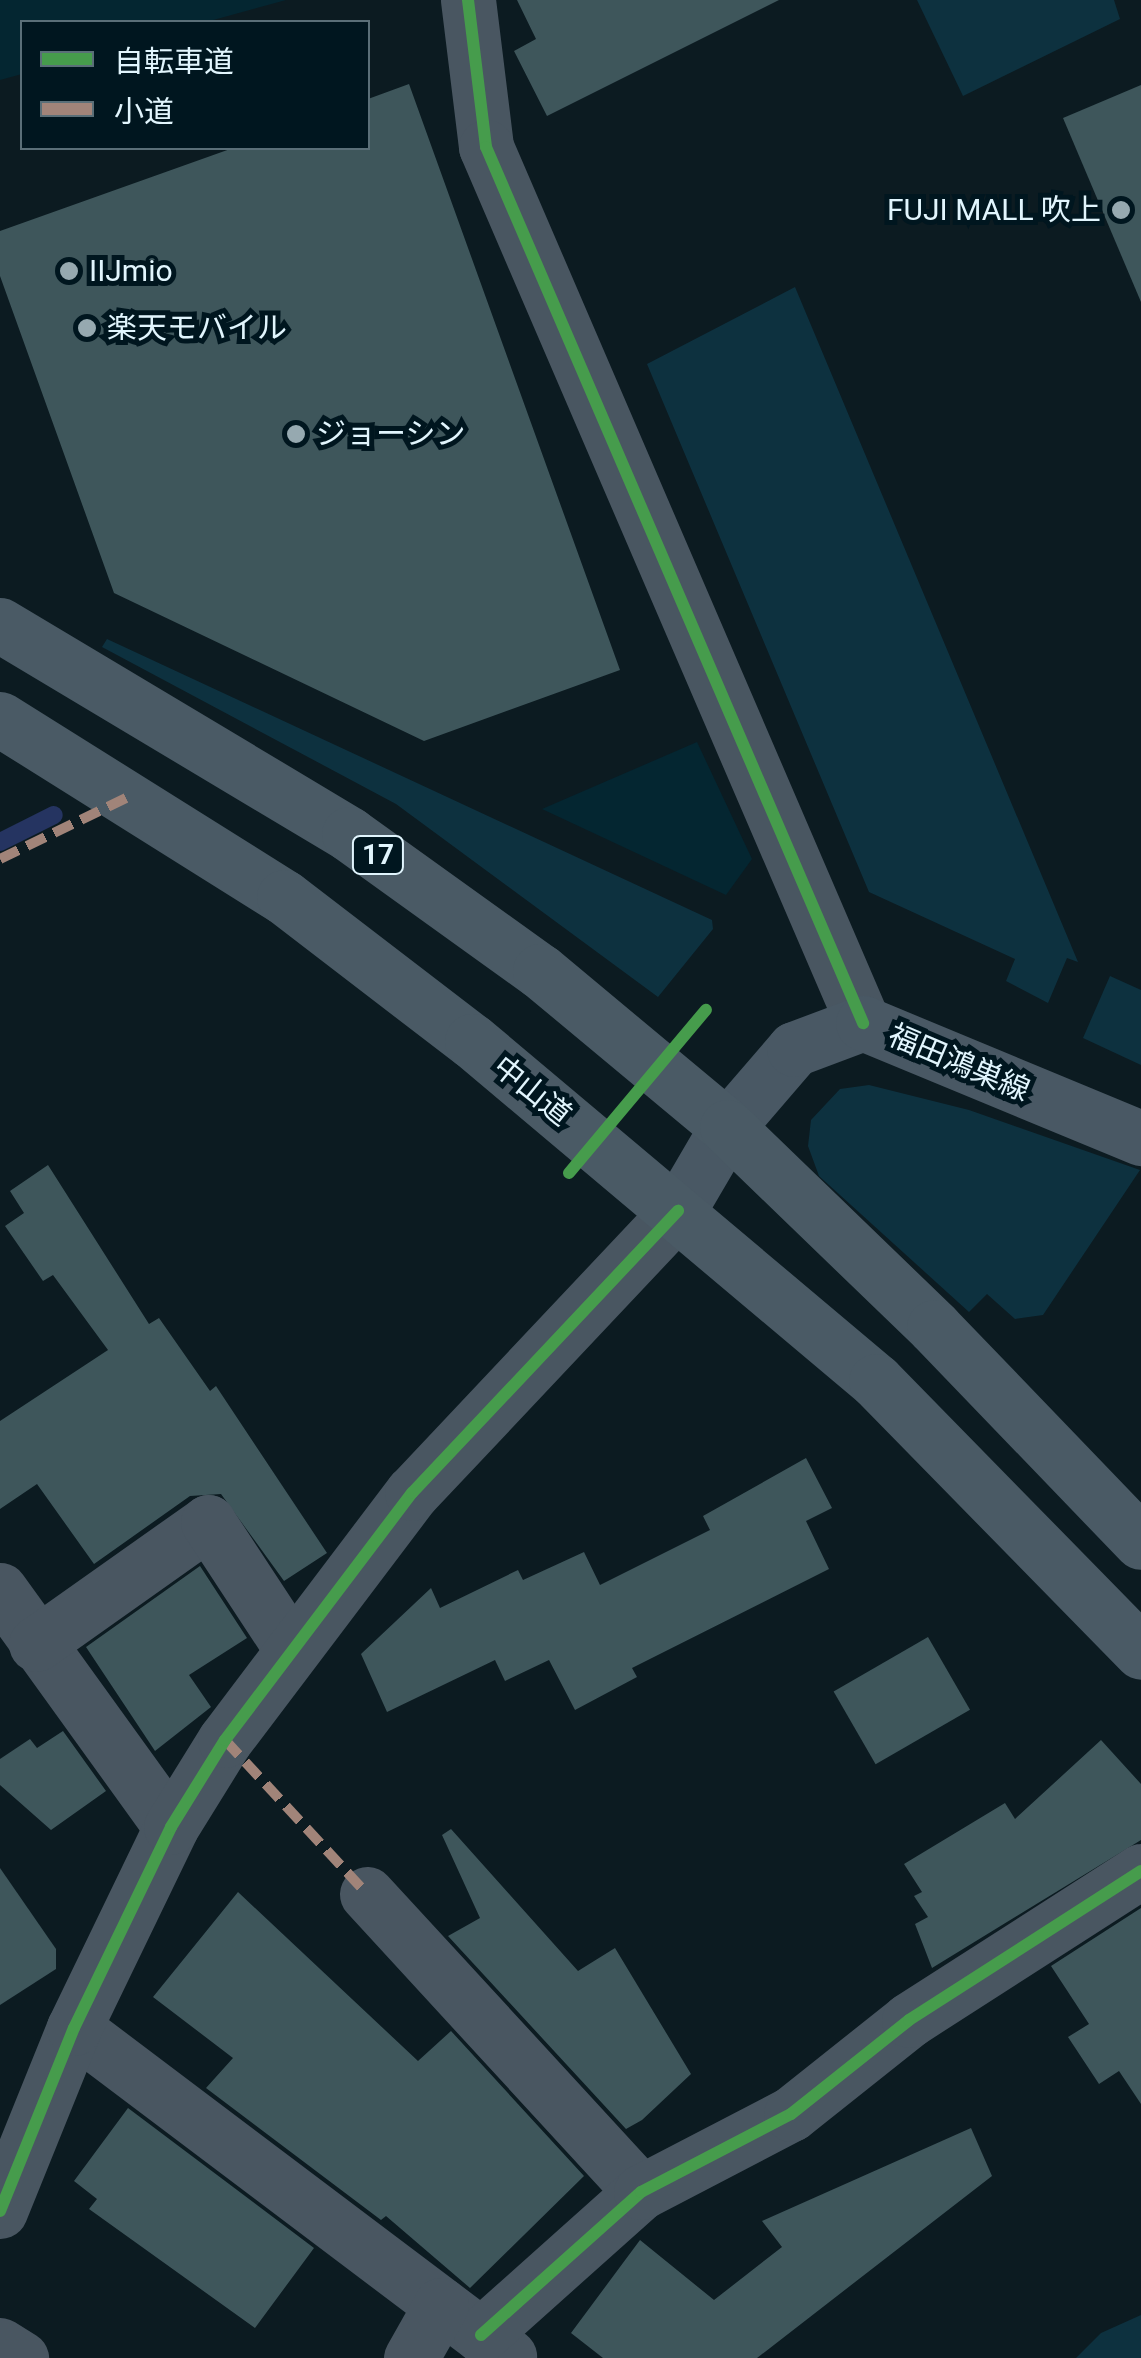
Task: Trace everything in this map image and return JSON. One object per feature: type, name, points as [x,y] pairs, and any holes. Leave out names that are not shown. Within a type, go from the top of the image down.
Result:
[{"type":"highway","name":"17","points":[[0,624],[349,834],[540,971],[727,1127],[947,1340],[1141,1542]]},
{"type":"highway","name":"中山道","points":[[0,719],[284,898],[678,1211],[876,1382],[1141,1652]]},
{"type":"main road","name":"福田鴻巣線","points":[[678,1211],[727,1127],[794,1049],[863,1023],[1141,1138]]},
{"type":"street","points":[[468,0],[486,148],[863,1023]]},
{"type":"street","points":[[1,2203],[74,2028],[171,1828],[290,1647],[412,1494],[678,1211]]},
{"type":"street","points":[[36,1644],[208,1522],[290,1647]]},
{"type":"street","points":[[0,1590],[171,1828]]},
{"type":"street","points":[[411,2358],[478,2333],[641,2192],[791,2114],[910,2020],[1141,1870]]},
{"type":"street","points":[[367,1894],[641,2192]]},
{"type":"street","points":[[74,2028],[478,2333]]},
{"type":"street","points":[[0,2346],[21,2358]]},
{"type":"shaded area","points":[[0,0],[286,0],[213,20],[20,20],[20,75],[0,80]]},
{"type":"shaded area","points":[[917,0],[1114,0],[1120,19],[963,96]]},
{"type":"shaded area","points":[[795,287],[1078,962],[1067,958],[1048,1003],[1006,981],[1015,959],[869,892],[647,364]]},
{"type":"shaded area","points":[[107,639],[712,920],[713,929],[658,997],[396,804],[102,647]]},
{"type":"shaded area","points":[[697,742],[752,859],[726,895],[542,809]]},
{"type":"shaded area","points":[[1110,976],[1141,990],[1141,1065],[1083,1038]]},
{"type":"shaded area","points":[[869,1085],[969,1110],[1140,1170],[1043,1315],[1015,1319],[987,1294],[969,1312],[819,1176],[808,1146],[811,1120],[840,1089]]},
{"type":"shaded area","points":[[1141,2315],[1141,2358],[1076,2358],[1101,2333]]},
{"type":"building","points":[[517,0],[779,0],[547,116],[514,51],[536,39]]},
{"type":"building","name":"ジョーシン","points":[[409,84],[620,670],[424,741],[114,593],[0,276],[0,231],[227,150],[370,150],[370,98]]},
{"type":"building","name":"FUJI MALL 吹上","points":[[1141,85],[1141,302],[1063,118]]},
{"type":"building","points":[[48,1165],[149,1324],[159,1318],[210,1391],[216,1386],[327,1553],[284,1581],[221,1494],[190,1496],[94,1564],[37,1484],[0,1509],[0,1421],[108,1350],[53,1275],[43,1281],[5,1226],[24,1213],[10,1191]]},
{"type":"building","points":[[806,1458],[832,1508],[806,1521],[829,1569],[632,1668],[637,1677],[575,1710],[549,1660],[505,1681],[495,1660],[387,1712],[361,1654],[431,1588],[440,1608],[518,1570],[523,1580],[584,1552],[600,1585],[710,1530],[703,1516]]},
{"type":"building","points":[[200,1566],[247,1638],[189,1675],[211,1707],[155,1751],[86,1647]]},
{"type":"building","points":[[928,1637],[970,1710],[876,1764],[834,1692]]},
{"type":"building","points":[[63,1731],[106,1791],[51,1830],[0,1785],[0,1759],[30,1739],[37,1748]]},
{"type":"building","points":[[1101,1740],[1141,1784],[1141,1840],[932,1968],[915,1924],[928,1917],[914,1896],[922,1892],[904,1864],[1005,1803],[1015,1819]]},
{"type":"building","points":[[451,1829],[578,1971],[615,1948],[691,2074],[642,2120],[626,2129],[448,1936],[480,1918],[442,1835]]},
{"type":"building","points":[[0,1868],[56,1949],[56,1969],[0,2005]]},
{"type":"building","points":[[238,1892],[418,2061],[451,2031],[584,2176],[470,2288],[386,2216],[381,2220],[206,2088],[233,2058],[153,1997]]},
{"type":"building","points":[[1141,1908],[1141,2104],[1119,2071],[1099,2084],[1068,2037],[1089,2024],[1051,1966]]},
{"type":"building","points":[[128,2108],[314,2248],[255,2328],[89,2209],[97,2199],[74,2181]]},
{"type":"building","points":[[971,2128],[992,2176],[757,2358],[603,2358],[571,2333],[640,2240],[714,2300],[782,2247],[762,2221]]},
{"type":"waterway","points":[[0,842],[54,815]]},
{"type":"marked path","points":[[0,859],[126,798]]},
{"type":"marked path","points":[[225,1740],[367,1894]]},
{"type":"cycle path","points":[[468,0],[486,147],[863,1023]]},
{"type":"cycle path","points":[[569,1173],[706,1010]]},
{"type":"cycle path","points":[[0,2211],[74,2028],[171,1827],[225,1740],[412,1493],[678,1211]]},
{"type":"cycle path","points":[[481,2335],[641,2192],[791,2114],[909,2020],[1141,1871]]},
{"type":"place","name":"FUJI MALL 吹上","points":[[1121,210]]},
{"type":"place","name":"IIJmio","points":[[69,271]]},
{"type":"place","name":"楽天モバイル","points":[[87,328]]},
{"type":"place","name":"ジョーシン","points":[[296,434]]}]
